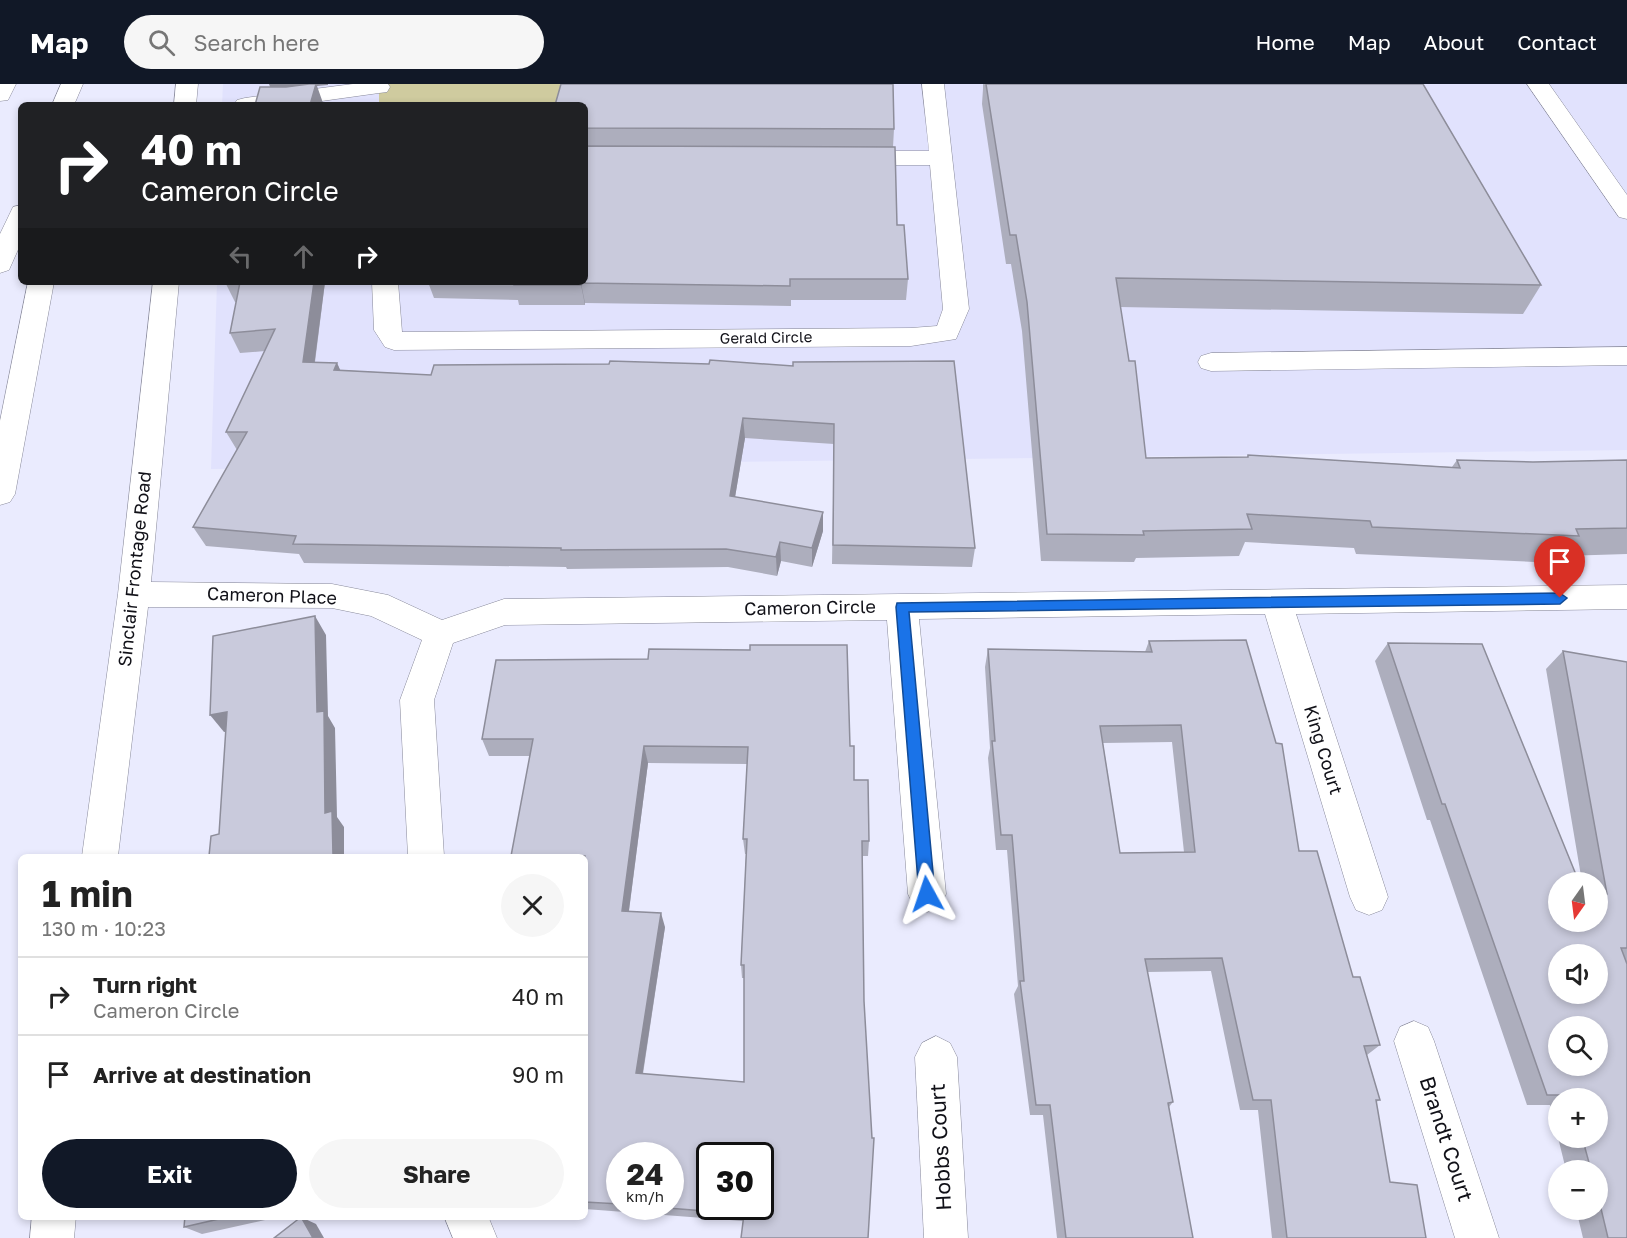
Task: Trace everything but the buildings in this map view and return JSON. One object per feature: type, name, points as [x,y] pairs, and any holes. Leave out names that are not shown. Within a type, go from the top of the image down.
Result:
[{"type":"main road","points":[[0,95],[5,84]]},
{"type":"main road","points":[[64,102],[72,84]]},
{"type":"main road","points":[[83,102],[87,84]]},
{"type":"main road","points":[[185,102],[187,84]]},
{"type":"main road","name":"Gerald Circle","points":[[385,285],[387,330],[394,341],[912,337],[947,333],[956,309],[933,84]]},
{"type":"main road","points":[[1538,84],[1627,212]]},
{"type":"main road","points":[[276,102],[379,92]]},
{"type":"main road","points":[[834,158],[940,158]]},
{"type":"main road","points":[[0,265],[18,220]]},
{"type":"main road","points":[[0,494],[40,285]]},
{"type":"main road","name":"Sinclair Frontage Road","points":[[100,854],[134,594],[166,285]]},
{"type":"main road","points":[[1211,362],[1627,356]]},
{"type":"main road","name":"Cameron Place","points":[[134,594],[332,596],[377,604],[440,634]]},
{"type":"main road","name":"Cameron Circle","points":[[440,634],[504,612],[1627,597]]},
{"type":"main road","name":"King Court","points":[[1277,603],[1369,897]]},
{"type":"main road","points":[[902,607],[927,894]]},
{"type":"main road","points":[[426,854],[417,700],[440,634]]},
{"type":"main road","name":"Brandt Court","points":[[1414,1041],[1477,1238]]},
{"type":"main road","name":"Hobbs Court","points":[[936,1057],[946,1238]]},
{"type":"main road","points":[[52,1238],[54,1220]]},
{"type":"main road","points":[[468,1220],[475,1238]]},
{"type":"shaded area","points":[[223,84],[1627,84],[1627,450],[211,469],[217,285],[588,285],[588,102],[222,102]]},
{"type":"shaded area","points":[[379,84],[567,84],[563,102],[379,102]]},
{"type":"route","points":[[927,894],[902,607],[1560,598]]}]
